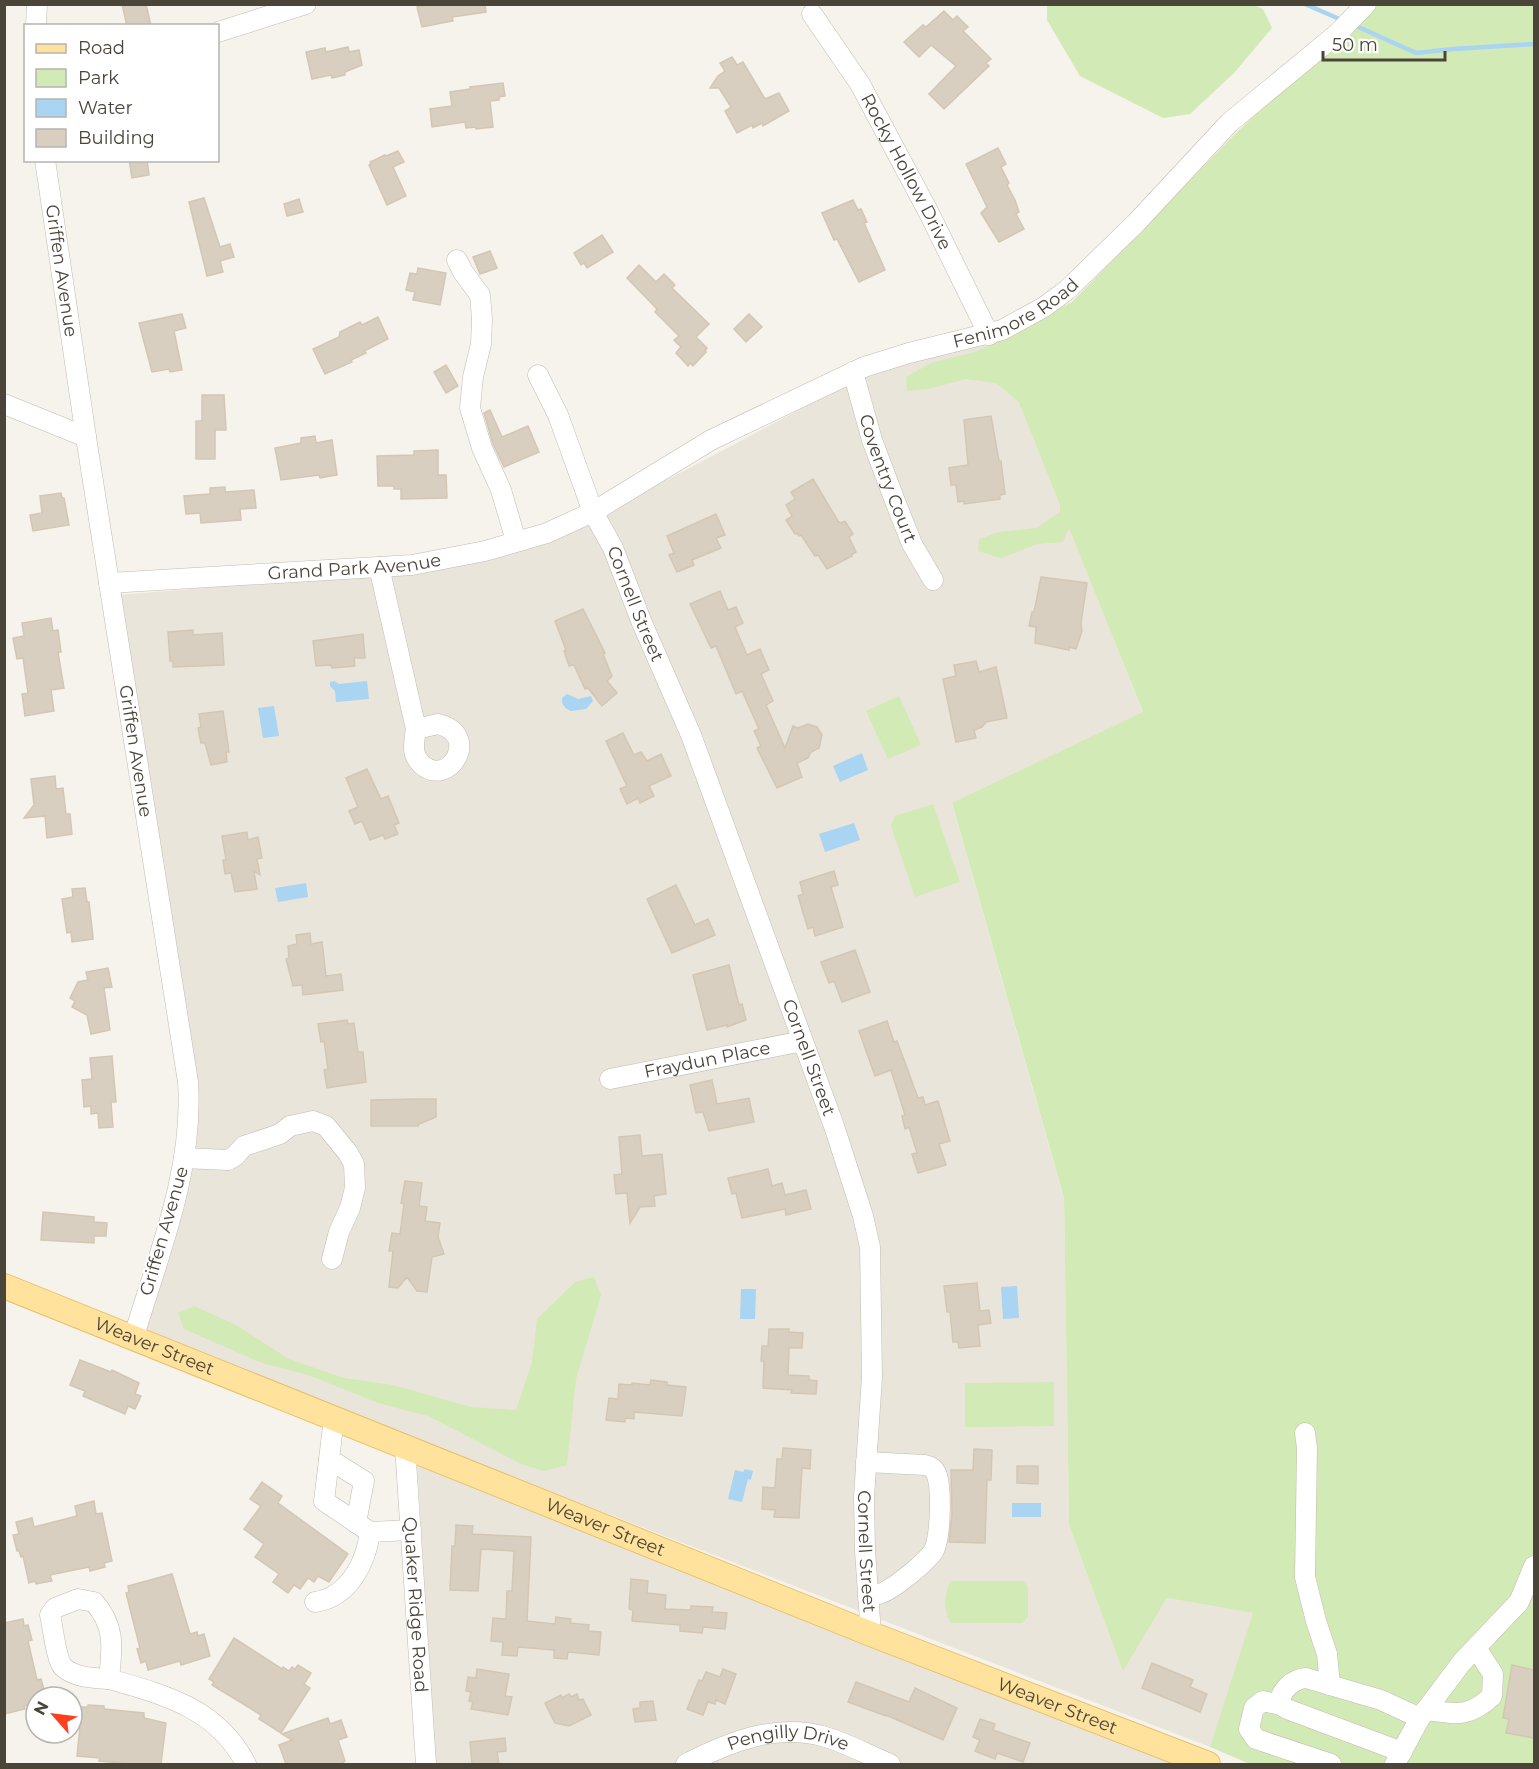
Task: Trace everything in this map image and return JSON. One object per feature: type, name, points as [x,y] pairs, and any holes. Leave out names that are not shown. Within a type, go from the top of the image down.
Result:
[{"type":"main road","name":"Weaver Street","points":[[4,1286],[871,1634],[1166,1757],[1208,1764]]},
{"type":"street","points":[[36,24],[37,4]]},
{"type":"street","points":[[219,32],[306,4]]},
{"type":"street","name":"Fenimore Road","points":[[593,512],[711,440],[853,372],[909,353],[989,335],[1044,308],[1067,290],[1136,223],[1229,123],[1338,33],[1363,7]]},
{"type":"street","name":"Rocky Hollow Drive","points":[[812,15],[860,84],[930,213],[989,335]]},
{"type":"street","name":"Griffen Avenue","points":[[45,162],[86,437],[188,1082],[190,1125],[184,1158],[168,1226],[133,1339]]},
{"type":"street","points":[[457,260],[480,295],[481,344],[473,377],[470,408],[482,448],[501,490],[516,541]]},
{"type":"street","name":"Coventry Court","points":[[853,372],[872,440],[912,544],[933,580]]},
{"type":"street","name":"Cornell Street","points":[[538,375],[558,415],[593,512],[613,548],[642,624],[690,735],[834,1126],[863,1216],[870,1247],[872,1377],[866,1462],[865,1551],[871,1634]]},
{"type":"street","points":[[4,404],[86,437]]},
{"type":"street","name":"Grand Park Avenue","points":[[109,583],[412,565],[484,551],[547,533],[593,512]]},
{"type":"street","points":[[379,567],[416,729]]},
{"type":"street","name":"Fraydun Place","points":[[610,1079],[803,1041]]},
{"type":"street","points":[[184,1158],[228,1160],[244,1146],[280,1134],[290,1126],[313,1121],[326,1126],[354,1164],[354,1188],[350,1208],[339,1232],[332,1260]]},
{"type":"street","points":[[334,1418],[324,1501],[363,1527],[411,1530]]},
{"type":"street","points":[[1305,1433],[1307,1448],[1305,1577],[1327,1654],[1330,1685]]},
{"type":"street","name":"Quaker Ridge Road","points":[[405,1446],[426,1764]]},
{"type":"street","points":[[315,1602],[340,1593],[356,1573],[367,1551],[363,1527],[363,1481],[329,1459]]},
{"type":"street","points":[[866,1462],[931,1467],[938,1480],[939,1515],[937,1540],[931,1554],[885,1592],[868,1597]]},
{"type":"street","points":[[1331,1764],[1256,1739],[1249,1729],[1254,1708],[1263,1701],[1281,1705],[1398,1758],[1423,1714],[1462,1662],[1519,1602],[1534,1566]]},
{"type":"street","points":[[1281,1705],[1279,1699],[1283,1692],[1300,1678],[1306,1678],[1423,1714],[1456,1714],[1479,1708],[1492,1696],[1493,1674],[1476,1648]]},
{"type":"street","points":[[109,1679],[166,1695],[188,1707],[222,1731],[246,1764]]},
{"type":"street","name":"Pengilly Drive","points":[[686,1764],[707,1753],[761,1734],[787,1730],[824,1736],[890,1764]]},
{"type":"shaded area","points":[[995,339],[1143,713],[952,804],[1064,1199],[1069,1525],[1123,1670],[1167,1598],[1254,1613],[1210,1747],[143,1334],[190,1174],[119,595],[448,568],[625,502],[880,367]]},
{"type":"shaded area","points":[[417,1464],[1198,1764],[436,1764]]},
{"type":"green space","points":[[1047,5],[1254,5],[1263,9],[1272,28],[1234,73],[1190,114],[1163,118],[1080,76],[1047,20]]},
{"type":"green space","points":[[1370,5],[1534,5],[1534,1764],[1250,1764],[1210,1747],[1253,1613],[1167,1598],[1123,1671],[1069,1525],[1064,1198],[952,803],[1143,712],[1069,528],[1063,542],[1038,544],[1001,558],[978,551],[979,539],[999,532],[1036,528],[1060,512],[1060,505],[1019,402],[996,383],[966,379],[928,389],[907,391],[906,377],[931,363],[975,352],[995,343],[995,339],[1072,302],[1233,136]]},
{"type":"green space","points":[[899,696],[921,745],[888,759],[866,711]]},
{"type":"green space","points":[[933,804],[960,882],[915,897],[891,826],[895,816]]},
{"type":"green space","points":[[594,1277],[601,1295],[576,1379],[567,1465],[544,1471],[521,1464],[428,1416],[378,1403],[308,1375],[262,1363],[184,1329],[178,1313],[194,1306],[236,1325],[289,1359],[344,1378],[393,1385],[471,1407],[516,1410],[532,1362],[537,1319],[575,1282]]},
{"type":"green space","points":[[1054,1382],[1054,1426],[965,1427],[965,1383]]},
{"type":"green space","points":[[951,1581],[1023,1581],[1028,1586],[1028,1617],[1022,1623],[951,1623],[945,1602]]},
{"type":"water","points":[[334,681],[339,684],[367,681],[369,699],[336,702],[335,691],[330,686],[330,682]]},
{"type":"water","points":[[567,694],[578,699],[591,696],[593,701],[586,709],[571,711],[565,708],[562,702],[562,698]]},
{"type":"water","points":[[274,706],[279,736],[263,738],[258,708]]},
{"type":"water","points":[[862,753],[868,770],[840,782],[833,766]]},
{"type":"water","points":[[854,823],[860,840],[825,852],[819,834]]},
{"type":"water","points":[[306,883],[308,897],[278,902],[275,888]]},
{"type":"water","points":[[1017,1286],[1019,1318],[1003,1319],[1001,1287]]},
{"type":"water","points":[[741,1289],[756,1289],[755,1319],[740,1319]]},
{"type":"water","points":[[745,1469],[753,1471],[751,1480],[748,1479],[742,1502],[728,1499],[735,1470],[743,1472]]},
{"type":"water","points":[[1012,1503],[1041,1503],[1041,1517],[1012,1517]]},
{"type":"building","points":[[122,4],[146,4],[151,24],[127,24]]},
{"type":"building","points":[[430,4],[485,4],[486,12],[452,17],[453,21],[422,27],[417,7]]},
{"type":"building","points":[[944,11],[953,20],[957,16],[968,27],[963,31],[991,59],[986,63],[989,66],[944,109],[929,94],[956,66],[931,45],[919,57],[904,42]]},
{"type":"building","points":[[348,47],[349,52],[359,50],[362,65],[345,72],[345,75],[312,79],[306,52],[325,48],[326,52]]},
{"type":"building","points":[[732,57],[737,65],[743,62],[765,99],[779,93],[789,111],[763,126],[762,123],[753,128],[752,125],[737,133],[725,111],[731,107],[719,88],[710,88],[718,76],[725,71],[720,63]]},
{"type":"building","points":[[503,83],[505,96],[499,97],[499,100],[490,101],[493,127],[466,128],[465,122],[432,127],[430,109],[452,106],[450,92]]},
{"type":"building","points":[[998,148],[1006,164],[1001,167],[1019,212],[1016,214],[1024,229],[999,242],[981,213],[987,207],[966,164]]},
{"type":"building","points":[[398,151],[404,162],[393,167],[406,196],[387,205],[369,165],[370,162]]},
{"type":"building","points":[[129,162],[147,162],[149,175],[132,178]]},
{"type":"building","points":[[204,198],[220,247],[230,244],[234,257],[220,261],[223,272],[207,276],[189,202]]},
{"type":"building","points":[[299,199],[303,212],[287,216],[284,204]]},
{"type":"building","points":[[853,200],[858,210],[861,209],[867,222],[864,223],[885,270],[859,282],[837,239],[834,240],[822,213]]},
{"type":"building","points":[[602,235],[613,252],[587,268],[584,263],[581,265],[574,253]]},
{"type":"building","points":[[490,251],[497,268],[480,274],[473,257]]},
{"type":"building","points":[[639,265],[656,282],[664,274],[675,285],[672,288],[709,324],[696,337],[707,348],[693,366],[690,363],[688,366],[676,353],[681,347],[674,340],[679,336],[655,312],[657,309],[627,278]]},
{"type":"building","points":[[418,268],[446,273],[440,305],[413,300],[415,292],[406,290],[410,273],[417,274]]},
{"type":"building","points":[[182,314],[186,328],[174,331],[182,370],[170,372],[169,369],[152,372],[139,323]]},
{"type":"building","points":[[749,314],[762,327],[746,342],[734,329]]},
{"type":"building","points":[[378,317],[388,339],[364,351],[366,353],[351,360],[352,362],[325,374],[313,349],[339,337],[340,332],[360,322],[362,325]]},
{"type":"building","points":[[446,365],[458,386],[446,393],[434,372]]},
{"type":"building","points":[[202,395],[224,395],[226,430],[215,430],[215,459],[196,459],[196,421],[202,421]]},
{"type":"building","points":[[490,410],[502,437],[528,426],[539,452],[504,467],[493,444],[484,413]]},
{"type":"building","points":[[991,416],[999,461],[1001,461],[1005,494],[1000,495],[1000,499],[964,504],[964,501],[958,502],[956,485],[951,485],[949,468],[968,465],[964,420]]},
{"type":"building","points":[[315,436],[316,443],[332,440],[337,475],[281,480],[275,448],[301,443],[301,438]]},
{"type":"building","points":[[438,450],[438,475],[446,475],[447,498],[401,499],[401,489],[394,489],[394,486],[378,486],[377,456],[414,455],[414,451]]},
{"type":"building","points":[[813,479],[838,521],[841,523],[845,521],[853,534],[849,537],[856,552],[827,569],[801,535],[795,534],[786,520],[792,516],[786,505],[795,499],[791,492]]},
{"type":"building","points":[[225,487],[225,492],[254,490],[256,508],[240,509],[241,520],[201,523],[200,513],[186,514],[184,496],[210,494],[210,488]]},
{"type":"building","points":[[61,493],[69,525],[33,531],[30,515],[42,513],[40,496]]},
{"type":"building","points":[[716,514],[725,535],[716,538],[721,548],[692,560],[694,565],[677,572],[669,555],[674,553],[667,536]]},
{"type":"building","points":[[1041,577],[1087,583],[1081,623],[1082,631],[1076,649],[1069,647],[1069,650],[1035,643],[1036,627],[1029,626]]},
{"type":"building","points":[[720,591],[728,610],[736,607],[743,623],[735,627],[747,655],[760,649],[769,670],[761,674],[773,701],[766,705],[785,748],[793,726],[798,728],[808,724],[817,727],[822,735],[819,748],[811,752],[808,758],[797,763],[802,777],[777,788],[757,748],[761,746],[754,731],[759,729],[742,691],[736,694],[716,646],[711,648],[690,604]]},
{"type":"building","points":[[583,609],[605,653],[603,654],[612,676],[607,681],[617,693],[602,706],[588,688],[585,689],[574,665],[569,666],[564,651],[566,650],[555,621]]},
{"type":"building","points":[[51,618],[53,631],[58,630],[61,652],[58,652],[64,688],[51,690],[54,711],[25,716],[22,694],[28,693],[23,658],[17,659],[13,638],[24,636],[22,623]]},
{"type":"building","points":[[193,630],[193,635],[222,633],[224,665],[173,667],[173,661],[170,661],[168,632]]},
{"type":"building","points":[[363,634],[365,658],[354,658],[355,666],[332,668],[331,665],[316,666],[313,641]]},
{"type":"building","points":[[976,661],[979,672],[996,667],[1007,718],[986,722],[982,727],[974,730],[976,738],[956,742],[943,679],[956,676],[954,665]]},
{"type":"building","points":[[223,711],[229,752],[226,752],[227,762],[211,765],[205,743],[201,743],[198,728],[201,727],[199,714]]},
{"type":"building","points":[[623,733],[634,755],[641,752],[647,761],[661,754],[671,776],[649,786],[654,796],[640,803],[638,798],[627,804],[620,789],[627,786],[606,741]]},
{"type":"building","points":[[367,769],[381,799],[388,796],[399,823],[394,825],[398,834],[385,839],[383,835],[370,840],[362,821],[355,824],[349,811],[358,807],[346,778]]},
{"type":"building","points":[[55,776],[56,789],[63,788],[66,814],[70,814],[72,834],[47,838],[45,816],[24,818],[34,805],[31,779]]},
{"type":"building","points":[[247,832],[248,840],[258,837],[262,858],[257,859],[260,875],[254,871],[257,889],[235,892],[231,873],[225,874],[223,860],[226,860],[222,836]]},
{"type":"building","points":[[834,871],[838,885],[831,887],[843,927],[815,936],[813,927],[808,929],[798,896],[803,894],[800,882]]},
{"type":"building","points":[[676,885],[695,925],[708,919],[715,935],[672,953],[647,899]]},
{"type":"building","points":[[85,888],[93,939],[72,942],[71,932],[67,933],[62,899],[73,897],[72,889]]},
{"type":"building","points":[[310,933],[311,944],[322,942],[326,976],[341,974],[343,990],[303,995],[302,985],[293,986],[286,959],[289,958],[288,946],[297,944],[296,935]]},
{"type":"building","points":[[855,950],[870,992],[842,1002],[834,981],[829,983],[821,962]]},
{"type":"building","points":[[729,965],[739,1005],[742,1004],[746,1020],[727,1027],[727,1025],[707,1030],[693,975]]},
{"type":"building","points":[[108,968],[112,987],[104,988],[110,1030],[91,1034],[87,1015],[72,1007],[75,1001],[70,998],[78,982],[88,980],[86,972]]},
{"type":"building","points":[[347,1020],[348,1024],[354,1023],[358,1052],[363,1052],[366,1082],[327,1088],[324,1070],[328,1069],[324,1041],[321,1042],[318,1024]]},
{"type":"building","points":[[887,1021],[894,1042],[897,1041],[918,1098],[923,1097],[925,1105],[938,1101],[950,1141],[939,1144],[946,1165],[918,1173],[912,1154],[917,1153],[909,1127],[905,1129],[902,1116],[905,1115],[891,1070],[875,1076],[859,1031]]},
{"type":"building","points":[[112,1056],[116,1102],[111,1102],[113,1127],[99,1128],[98,1113],[91,1114],[91,1106],[84,1107],[82,1080],[92,1079],[90,1058]]},
{"type":"building","points":[[712,1080],[717,1104],[749,1098],[754,1122],[709,1131],[703,1112],[696,1113],[690,1085]]},
{"type":"building","points":[[436,1099],[436,1117],[418,1126],[371,1126],[371,1100]]},
{"type":"building","points":[[640,1135],[642,1156],[662,1154],[666,1194],[654,1196],[655,1206],[640,1207],[630,1223],[627,1193],[616,1194],[614,1175],[622,1174],[619,1137]]},
{"type":"building","points":[[768,1169],[772,1186],[782,1183],[785,1195],[806,1190],[811,1209],[786,1215],[785,1209],[742,1218],[736,1193],[732,1194],[728,1178]]},
{"type":"building","points":[[405,1181],[422,1183],[419,1206],[427,1207],[425,1221],[440,1223],[438,1237],[444,1254],[432,1257],[427,1292],[417,1291],[407,1277],[398,1288],[389,1287],[393,1251],[389,1251],[392,1233],[400,1234],[404,1204],[401,1203]]},
{"type":"building","points":[[43,1212],[94,1217],[94,1222],[107,1223],[106,1236],[94,1236],[94,1243],[41,1240]]},
{"type":"building","points":[[977,1283],[980,1311],[989,1310],[991,1323],[978,1325],[980,1346],[959,1348],[958,1342],[953,1342],[944,1286]]},
{"type":"building","points":[[769,1329],[789,1329],[789,1332],[803,1333],[802,1348],[789,1348],[788,1375],[809,1376],[809,1380],[817,1381],[816,1394],[791,1393],[792,1390],[763,1388],[762,1346],[768,1346]]},
{"type":"building","points":[[80,1360],[111,1372],[112,1370],[139,1383],[135,1394],[141,1396],[135,1409],[128,1406],[125,1414],[83,1396],[85,1391],[70,1385]]},
{"type":"building","points":[[651,1380],[686,1387],[682,1416],[634,1412],[634,1419],[625,1418],[625,1422],[606,1420],[609,1398],[618,1399],[619,1384],[650,1385]]},
{"type":"building","points":[[783,1448],[811,1450],[810,1469],[802,1468],[799,1518],[774,1517],[775,1510],[762,1509],[763,1487],[775,1488],[777,1459],[782,1459]]},
{"type":"building","points":[[974,1449],[992,1450],[991,1480],[987,1480],[985,1543],[949,1542],[952,1514],[951,1470],[973,1470]]},
{"type":"building","points":[[1017,1466],[1038,1466],[1038,1484],[1017,1483]]},
{"type":"building","points":[[262,1482],[282,1496],[278,1503],[348,1554],[329,1582],[318,1576],[314,1582],[308,1578],[300,1589],[294,1585],[288,1593],[273,1582],[279,1574],[255,1557],[264,1544],[244,1529],[261,1506],[250,1499]]},
{"type":"building","points":[[94,1501],[96,1514],[102,1513],[112,1561],[104,1563],[105,1567],[90,1571],[89,1567],[50,1575],[52,1581],[29,1583],[23,1556],[21,1557],[17,1551],[13,1535],[19,1534],[16,1522],[32,1518],[34,1527],[77,1516],[75,1506]]},
{"type":"building","points":[[456,1525],[473,1526],[472,1534],[531,1537],[527,1621],[555,1624],[556,1617],[571,1619],[570,1623],[589,1625],[588,1631],[601,1632],[599,1655],[568,1652],[567,1659],[554,1658],[554,1650],[518,1647],[517,1656],[502,1655],[503,1642],[491,1641],[493,1618],[506,1619],[507,1591],[512,1591],[514,1551],[481,1549],[478,1591],[450,1590],[452,1546],[455,1546]]},
{"type":"building","points":[[172,1574],[190,1634],[197,1632],[198,1636],[204,1634],[210,1656],[181,1665],[180,1661],[148,1670],[146,1661],[141,1663],[137,1649],[140,1648],[126,1593],[129,1592],[128,1586]]},
{"type":"building","points":[[631,1579],[648,1581],[647,1593],[666,1595],[665,1609],[691,1610],[691,1606],[713,1607],[712,1612],[727,1613],[725,1629],[703,1627],[702,1633],[680,1631],[680,1625],[632,1621],[633,1610],[629,1609]]},
{"type":"building","points":[[23,1619],[24,1626],[28,1625],[32,1640],[28,1641],[37,1680],[41,1679],[43,1685],[24,1685],[24,1709],[4,1714],[4,1623]]},
{"type":"building","points":[[234,1638],[282,1669],[283,1667],[289,1671],[298,1665],[311,1673],[304,1684],[310,1688],[281,1733],[259,1719],[261,1715],[212,1685],[214,1682],[209,1679]]},
{"type":"building","points":[[1152,1663],[1193,1680],[1190,1687],[1207,1694],[1200,1712],[1142,1688]]},
{"type":"building","points":[[1512,1665],[1534,1670],[1534,1738],[1506,1733],[1509,1719],[1503,1718]]},
{"type":"building","points":[[477,1669],[509,1674],[505,1696],[512,1697],[508,1715],[471,1709],[473,1702],[469,1701],[471,1692],[466,1691],[468,1677],[476,1678]]},
{"type":"building","points":[[723,1669],[736,1674],[725,1704],[716,1700],[715,1704],[708,1702],[703,1715],[687,1709],[699,1680],[702,1681],[706,1672],[720,1677]]},
{"type":"building","points":[[856,1682],[909,1702],[915,1688],[957,1708],[943,1740],[886,1715],[848,1702]]},
{"type":"building","points":[[569,1694],[571,1697],[577,1694],[579,1700],[583,1699],[591,1715],[569,1726],[555,1723],[545,1703],[561,1695],[562,1698]]},
{"type":"building","points":[[653,1701],[656,1720],[635,1722],[633,1709],[640,1708],[640,1702]]},
{"type":"building","points":[[88,1705],[104,1706],[104,1709],[144,1713],[144,1718],[166,1723],[161,1764],[99,1761],[100,1758],[77,1756],[78,1745],[84,1745],[84,1707]]},
{"type":"building","points":[[328,1718],[330,1724],[341,1720],[347,1737],[338,1740],[344,1764],[286,1764],[279,1745],[292,1740],[282,1734]]},
{"type":"building","points":[[980,1719],[995,1724],[993,1730],[1030,1743],[1023,1762],[997,1753],[995,1759],[975,1751],[980,1740],[973,1737]]},
{"type":"building","points":[[505,1738],[506,1751],[497,1752],[499,1764],[472,1764],[470,1742]]},
{"type":"waterway","points":[[1305,4],[1344,21]]},
{"type":"waterway","points":[[1354,25],[1416,53],[1534,44]]}]
